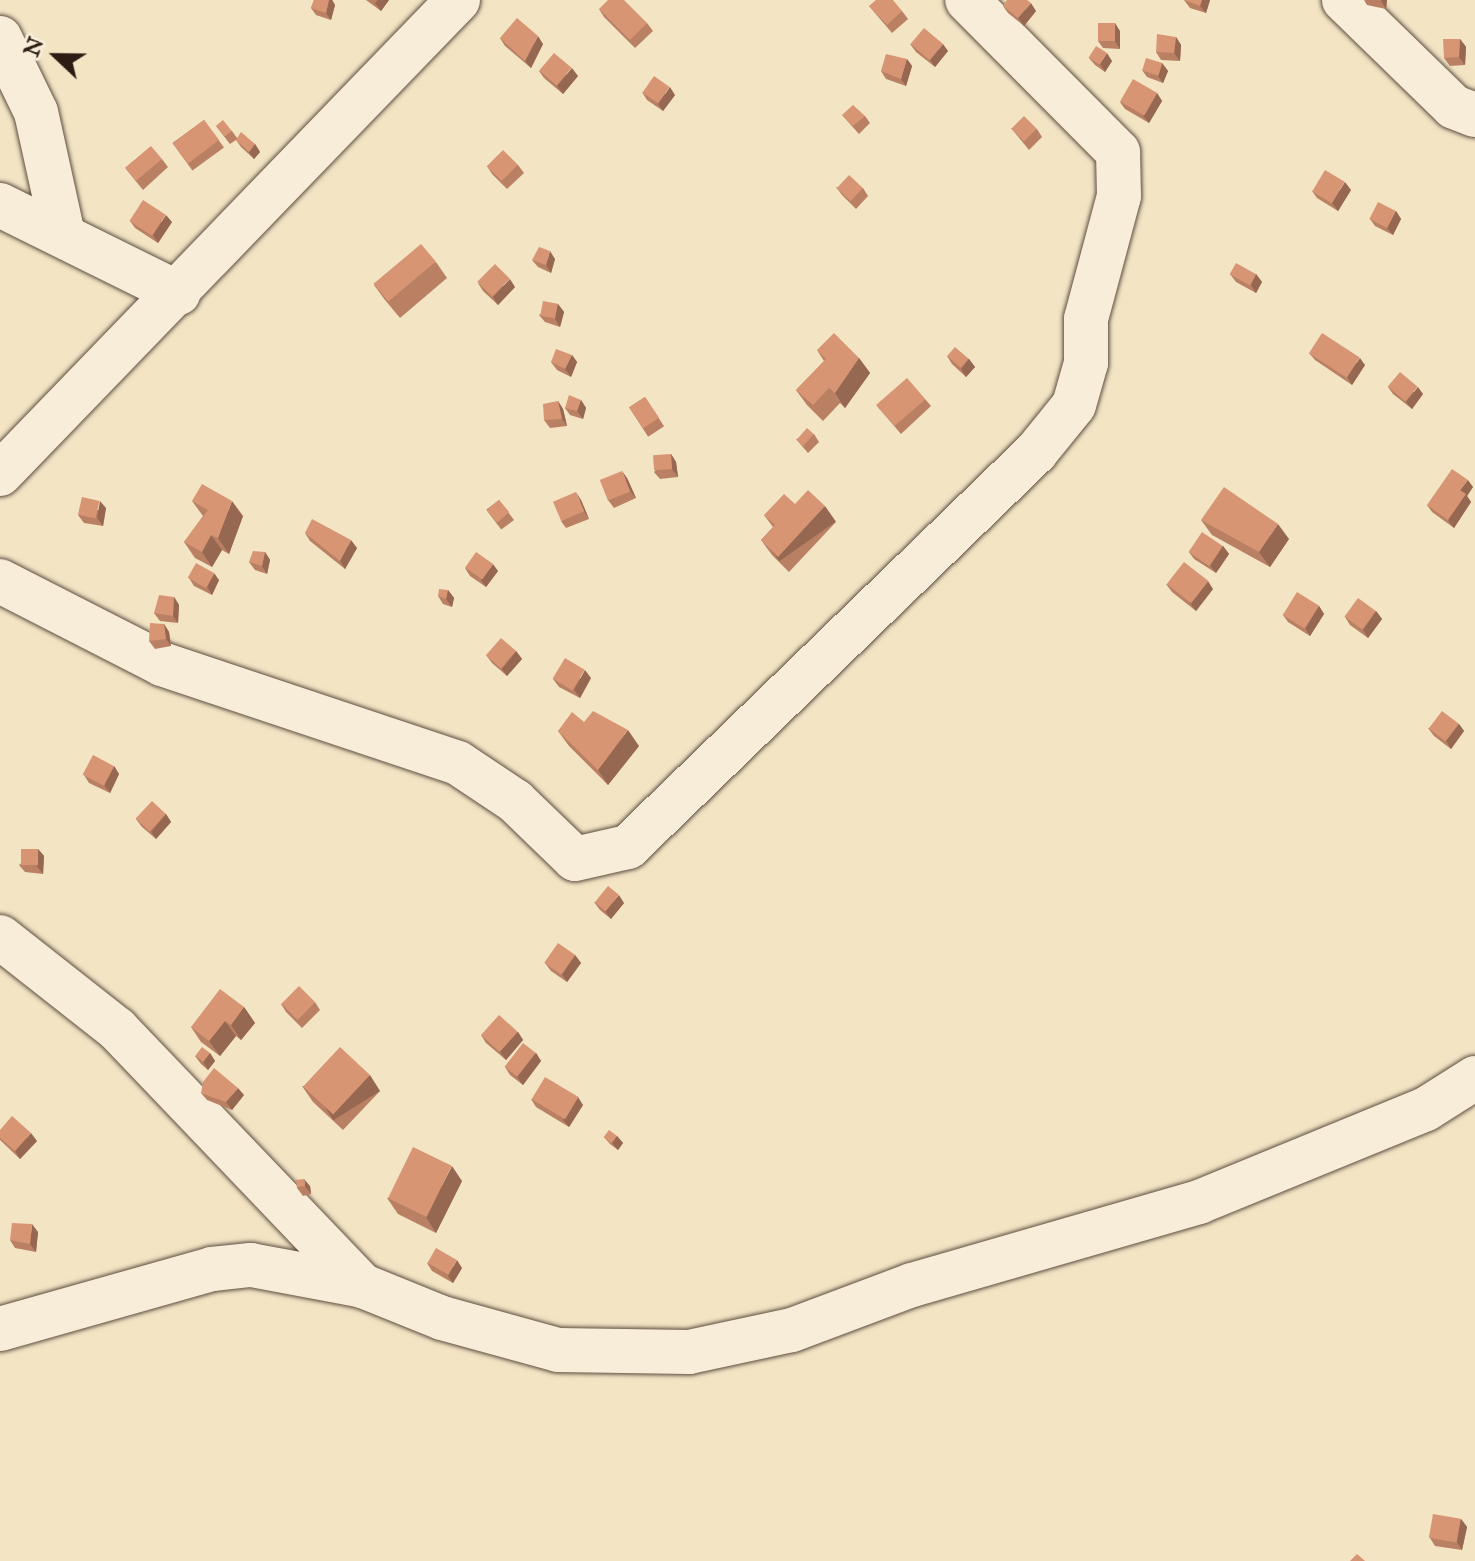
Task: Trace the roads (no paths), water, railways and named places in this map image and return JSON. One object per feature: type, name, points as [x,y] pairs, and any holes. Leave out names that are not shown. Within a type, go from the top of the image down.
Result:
[{"type":"street","points":[[0,474],[458,0]]},
{"type":"street","points":[[0,581],[162,664],[458,763],[515,801],[575,859],[628,847],[1036,452],[1074,405],[1086,363],[1086,319],[1119,196],[1118,152],[967,0]]},
{"type":"street","points":[[1344,0],[1454,107],[1475,115]]},
{"type":"street","points":[[0,38],[36,112],[63,235]]},
{"type":"street","points":[[0,205],[178,293]]},
{"type":"street","points":[[0,937],[117,1029],[363,1286]]},
{"type":"street","points":[[0,1329],[212,1269],[300,1270],[363,1286],[442,1318],[558,1350],[689,1352],[792,1330],[912,1285],[1199,1202],[1426,1109],[1475,1078]]}]
